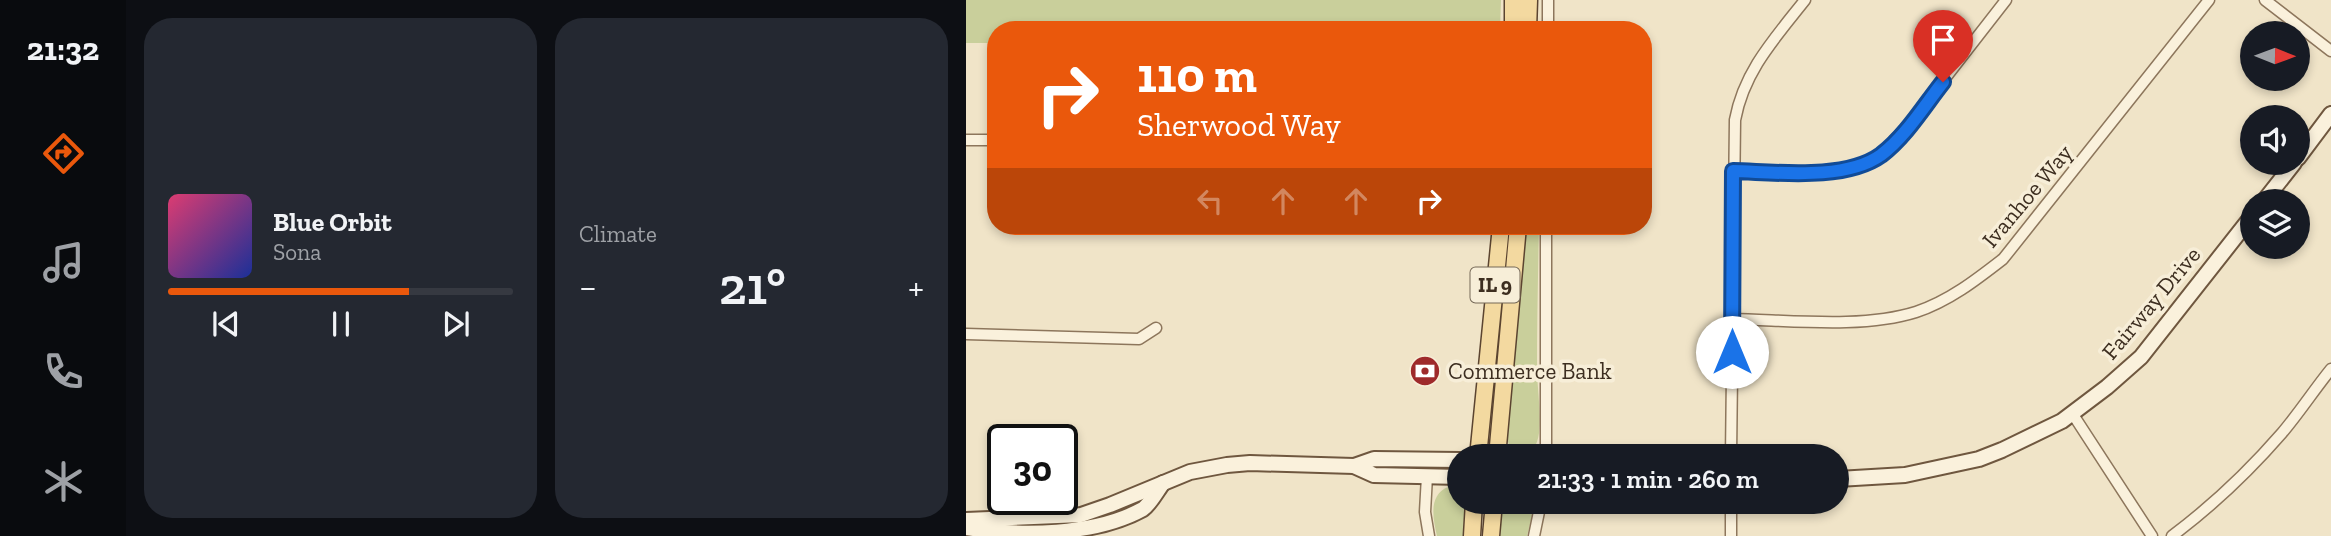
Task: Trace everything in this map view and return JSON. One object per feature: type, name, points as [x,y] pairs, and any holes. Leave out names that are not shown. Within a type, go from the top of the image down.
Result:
[{"type":"main road","points":[[1513,0],[1513,21]]},
{"type":"main road","points":[[1528,21],[1529,0]]},
{"type":"main road","points":[[2310,142],[2331,114]]},
{"type":"main road","points":[[2273,189],[2285,175]]},
{"type":"main road","name":"Fairway Drive","points":[[1849,478],[1905,475],[1979,459],[2039,433],[2072,413],[2108,387],[2141,357],[2240,231]]},
{"type":"main road","name":"IL 9","points":[[1479,444],[1500,235]]},
{"type":"main road","name":"IL 9","points":[[1498,444],[1517,235]]},
{"type":"main road","points":[[966,520],[1063,517],[1096,511],[1190,472],[1227,465],[1250,463],[1354,466],[1374,459],[1447,460]]},
{"type":"main road","points":[[1354,466],[1374,475],[1447,477]]},
{"type":"main road","points":[[966,528],[1030,535],[1063,535],[1097,529],[1133,515],[1145,507],[1163,483]]},
{"type":"main road","points":[[1472,536],[1473,514]]},
{"type":"main road","points":[[1491,536],[1493,514]]},
{"type":"street","points":[[1548,0],[1548,21]]},
{"type":"street","points":[[1731,444],[1735,120],[1745,82],[1758,59],[1805,0]]},
{"type":"street","points":[[1733,171],[1826,171],[1860,166],[1880,156],[1912,122],[2006,0]]},
{"type":"street","name":"Ivanhoe Way","points":[[1732,319],[1858,321],[1894,317],[1916,312],[1968,288],[2003,259],[2209,0]]},
{"type":"street","points":[[2265,0],[2331,51]]},
{"type":"street","points":[[966,140],[987,140]]},
{"type":"street","points":[[1546,235],[1546,444]]},
{"type":"street","points":[[966,334],[1139,339],[1156,328]]},
{"type":"street","points":[[2172,536],[2233,485],[2282,433],[2331,369]]},
{"type":"street","points":[[2072,413],[2152,536]]},
{"type":"street","points":[[1427,476],[1425,512],[1429,536]]},
{"type":"street","points":[[1534,536],[1539,514]]},
{"type":"street","points":[[1731,514],[1731,536]]},
{"type":"street","points":[[1063,517],[1063,535]]},
{"type":"green space","points":[[966,0],[1501,0],[1500,21],[987,21],[987,43],[966,43]]},
{"type":"green space","points":[[1524,235],[1539,235],[1539,433],[1536,444],[1509,444],[1507,436]]},
{"type":"green space","points":[[1447,488],[1447,514],[1464,514],[1463,536],[1437,536],[1433,508],[1442,491]]},
{"type":"green space","points":[[1501,514],[1532,514],[1527,536],[1498,536]]},
{"type":"place","name":"Commerce Bank","points":[[1425,371]]},
{"type":"route","points":[[1732,352],[1733,171],[1815,172],[1860,166],[1880,156],[1891,146],[1943,82]]}]
